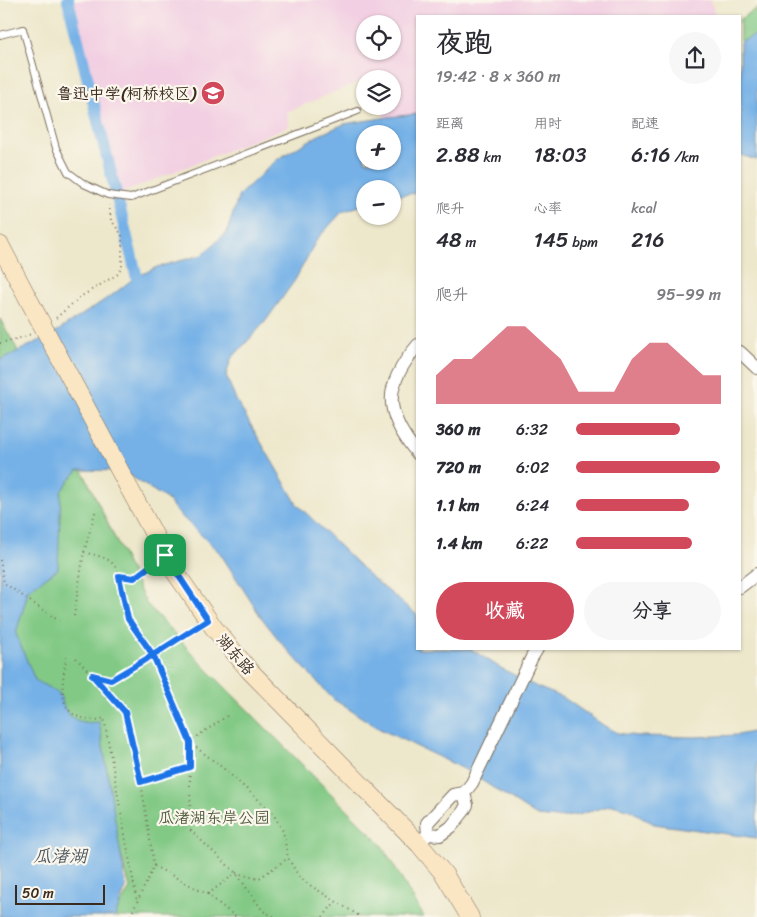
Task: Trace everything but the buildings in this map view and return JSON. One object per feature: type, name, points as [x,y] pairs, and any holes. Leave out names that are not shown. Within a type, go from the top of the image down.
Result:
[{"type":"street","name":"湖东路","points":[[0,246],[165,555],[208,620],[249,670],[424,839],[470,917]]},
{"type":"street","points":[[416,346],[405,359],[394,379],[392,406],[397,425],[416,452]]},
{"type":"street","points":[[741,353],[757,368]]},
{"type":"street","points":[[741,586],[757,574]]},
{"type":"street","points":[[468,788],[453,795],[427,823],[424,839],[440,835],[451,827],[463,812],[467,805],[468,788],[535,653]]},
{"type":"lane","points":[[0,35],[23,28],[56,148],[68,172],[84,184],[108,195],[131,198],[356,112]]},
{"type":"path","points":[[54,320],[80,297],[118,274],[122,267],[122,234],[111,220],[108,195]]},
{"type":"path","points":[[0,343],[24,338],[32,333]]},
{"type":"path","points":[[74,616],[84,552],[96,509]]},
{"type":"path","points":[[84,552],[109,559],[117,566],[128,619],[153,655],[190,742],[190,831],[236,873],[262,911],[275,917]]},
{"type":"path","points":[[119,576],[134,578],[165,555]]},
{"type":"path","points":[[0,560],[4,583],[59,622]]},
{"type":"path","points":[[92,675],[111,680],[208,620]]},
{"type":"path","points":[[66,657],[62,693],[65,705],[71,714],[79,717],[99,720],[104,718],[137,902]]},
{"type":"path","points":[[76,658],[125,712],[141,782],[154,866],[130,917]]},
{"type":"path","points":[[190,742],[227,716]]},
{"type":"path","points":[[190,742],[223,768],[272,812],[283,831],[288,858],[298,875],[308,884],[361,917]]},
{"type":"path","points":[[141,782],[190,767]]},
{"type":"path","points":[[236,873],[258,879],[288,858]]},
{"type":"path","points":[[154,866],[207,894],[236,917]]},
{"type":"path","points":[[207,894],[236,873]]},
{"type":"path","points":[[323,917],[335,902]]},
{"type":"shaded area","name":"鲁迅中学(柯桥校区)","points":[[69,0],[710,0],[716,15],[416,15],[416,115],[387,123],[384,115],[401,115],[401,70],[356,70],[356,83],[287,112],[289,126],[119,194]]},
{"type":"green space","points":[[757,8],[757,42],[744,49],[741,42],[741,18]]},
{"type":"green space","points":[[0,319],[21,356],[0,362]]},
{"type":"green space","name":"瓜渚湖东岸公园","points":[[79,463],[146,603],[202,664],[381,844],[424,917],[113,917],[130,888],[87,728],[60,724],[3,636],[50,487]]},
{"type":"water","points":[[757,34],[757,160],[741,155],[741,42]]},
{"type":"water","name":"瓜渚湖","points":[[416,114],[416,193],[401,195],[401,180],[356,180],[356,207],[342,212],[317,239],[295,280],[265,322],[231,359],[226,375],[235,398],[297,504],[369,575],[416,614],[416,650],[473,650],[499,667],[537,687],[564,698],[618,733],[637,736],[695,737],[738,735],[757,731],[757,838],[654,824],[630,810],[612,805],[578,815],[557,818],[537,816],[464,769],[380,729],[333,699],[283,645],[261,617],[220,553],[177,512],[168,500],[123,471],[78,470],[61,491],[58,569],[29,589],[16,634],[35,680],[60,694],[65,709],[73,718],[84,722],[99,722],[126,886],[115,917],[0,917],[0,360],[53,334],[115,293],[134,278],[157,267],[202,255],[227,232],[239,195],[278,159],[317,136],[344,124]]},
{"type":"waterway","points":[[68,0],[141,294]]},
{"type":"place","name":"鲁迅中学(柯桥校区)","points":[[213,93]]},
{"type":"route","points":[[165,555],[134,578],[119,576],[128,619],[153,655],[111,680],[92,675],[125,712],[141,782],[190,767],[190,742],[153,655],[208,620],[165,555]]}]
